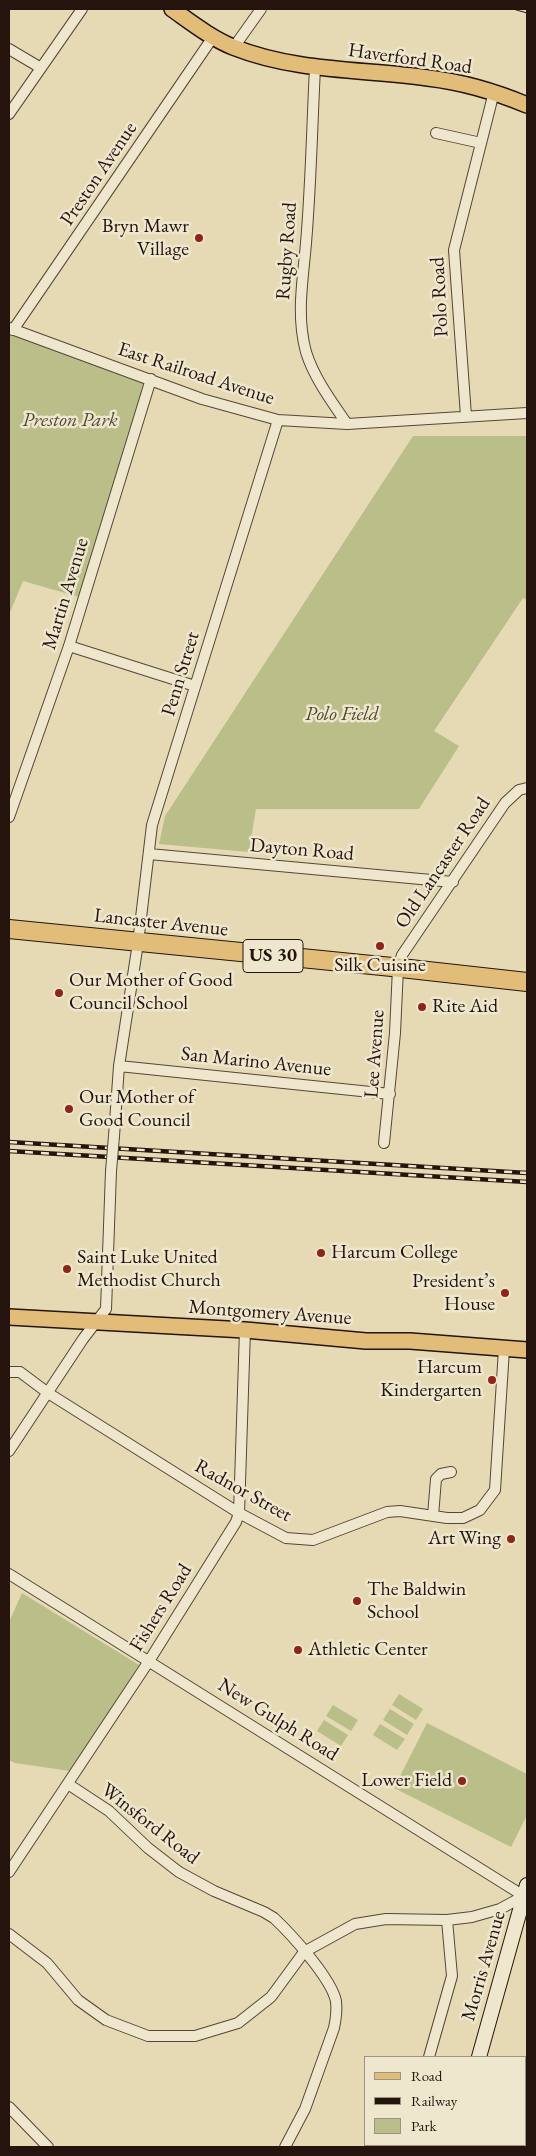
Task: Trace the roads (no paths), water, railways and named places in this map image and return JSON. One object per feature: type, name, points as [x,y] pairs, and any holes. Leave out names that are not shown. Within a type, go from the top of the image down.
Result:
[{"type":"highway","name":"Lancaster Avenue","points":[[9,929],[398,968]]},
{"type":"highway","name":"US 30","points":[[398,968],[527,982]]},
{"type":"main road","name":"Haverford Road","points":[[172,9],[213,37],[234,47],[276,60],[315,68],[429,78],[494,92],[527,105]]},
{"type":"main road","name":"Montgomery Avenue","points":[[9,1317],[245,1330],[366,1341],[527,1350]]},
{"type":"street","points":[[9,114],[82,9]]},
{"type":"street","points":[[234,47],[261,9]]},
{"type":"street","name":"Preston Avenue","points":[[11,329],[213,37]]},
{"type":"street","points":[[9,49],[41,68]]},
{"type":"street","name":"Rugby Road","points":[[315,68],[306,242],[301,290],[301,328],[306,353],[314,371],[348,424]]},
{"type":"street","name":"Polo Road","points":[[466,416],[454,250],[494,92]]},
{"type":"street","points":[[436,133],[481,143]]},
{"type":"street","name":"East Railroad Avenue","points":[[11,329],[202,399],[278,420],[348,424],[527,413]]},
{"type":"street","name":"Martin Avenue","points":[[9,817],[69,646],[151,379]]},
{"type":"street","name":"Penn Street","points":[[9,1451],[106,1310],[111,1171],[119,1066],[138,943],[152,825],[278,420]]},
{"type":"street","points":[[69,646],[195,686]]},
{"type":"street","name":"Old Lancaster Road","points":[[398,968],[402,954],[453,882],[505,803],[519,790],[527,788]]},
{"type":"street","name":"Dayton Road","points":[[149,854],[453,882]]},
{"type":"street","name":"Lee Avenue","points":[[384,1143],[390,1094],[398,968]]},
{"type":"street","name":"San Marino Avenue","points":[[119,1066],[390,1094]]},
{"type":"street","name":"Fishers Road","points":[[10,1865],[68,1784],[149,1661],[236,1522],[239,1513],[245,1330]]},
{"type":"street","name":"Radnor Street","points":[[9,1372],[20,1372],[48,1393],[239,1513],[286,1538],[313,1540],[387,1512],[400,1511],[463,1518],[480,1510],[495,1490],[504,1349]]},
{"type":"street","points":[[433,1516],[436,1479],[441,1474],[451,1472]]},
{"type":"street","name":"New Gulph Road","points":[[9,1574],[526,1893]]},
{"type":"street","name":"Winsford Road","points":[[68,1784],[109,1811],[148,1848],[179,1872],[195,1882],[274,1918],[328,1981],[336,2001],[336,2014],[323,2063],[305,2109],[284,2147]]},
{"type":"street","points":[[9,1934],[47,1963],[78,2000],[106,2020],[148,2036],[195,2036],[238,2023],[271,1997],[304,1952],[355,1924],[386,1919],[447,1920],[472,1917],[500,1910],[526,1893]]},
{"type":"street","name":"Morris Avenue","points":[[479,2056],[526,1893]]},
{"type":"street","points":[[429,2056],[452,1976],[447,1920]]},
{"type":"street","points":[[9,2107],[48,2147]]},
{"type":"tram line","points":[[513,9],[527,13]]},
{"type":"railway","points":[[9,1142],[527,1173]]},
{"type":"railway","points":[[9,1151],[527,1182]]},
{"type":"place","name":"Bryn Mawr Village","points":[[199,238]]},
{"type":"place","name":"Silk Cuisine","points":[[380,946]]},
{"type":"place","name":"Our Mother of Good Council School","points":[[59,993]]},
{"type":"place","name":"Rite Aid","points":[[422,1007]]},
{"type":"place","name":"Our Mother of Good Council","points":[[69,1109]]},
{"type":"place","name":"Harcum College","points":[[321,1253]]},
{"type":"place","name":"Saint Luke United Methodist Church","points":[[67,1269]]},
{"type":"place","name":"President’s House","points":[[505,1293]]},
{"type":"place","name":"Harcum Kindergarten","points":[[492,1380]]},
{"type":"place","name":"Art Wing","points":[[511,1539]]},
{"type":"place","name":"The Baldwin School","points":[[357,1601]]},
{"type":"place","name":"Athletic Center","points":[[298,1650]]},
{"type":"place","name":"Lower Field","points":[[462,1781]]},
{"type":"park label","name":"Preston Park","points":[[70,421]]},
{"type":"park label","name":"Polo Field","points":[[342,715]]}]
